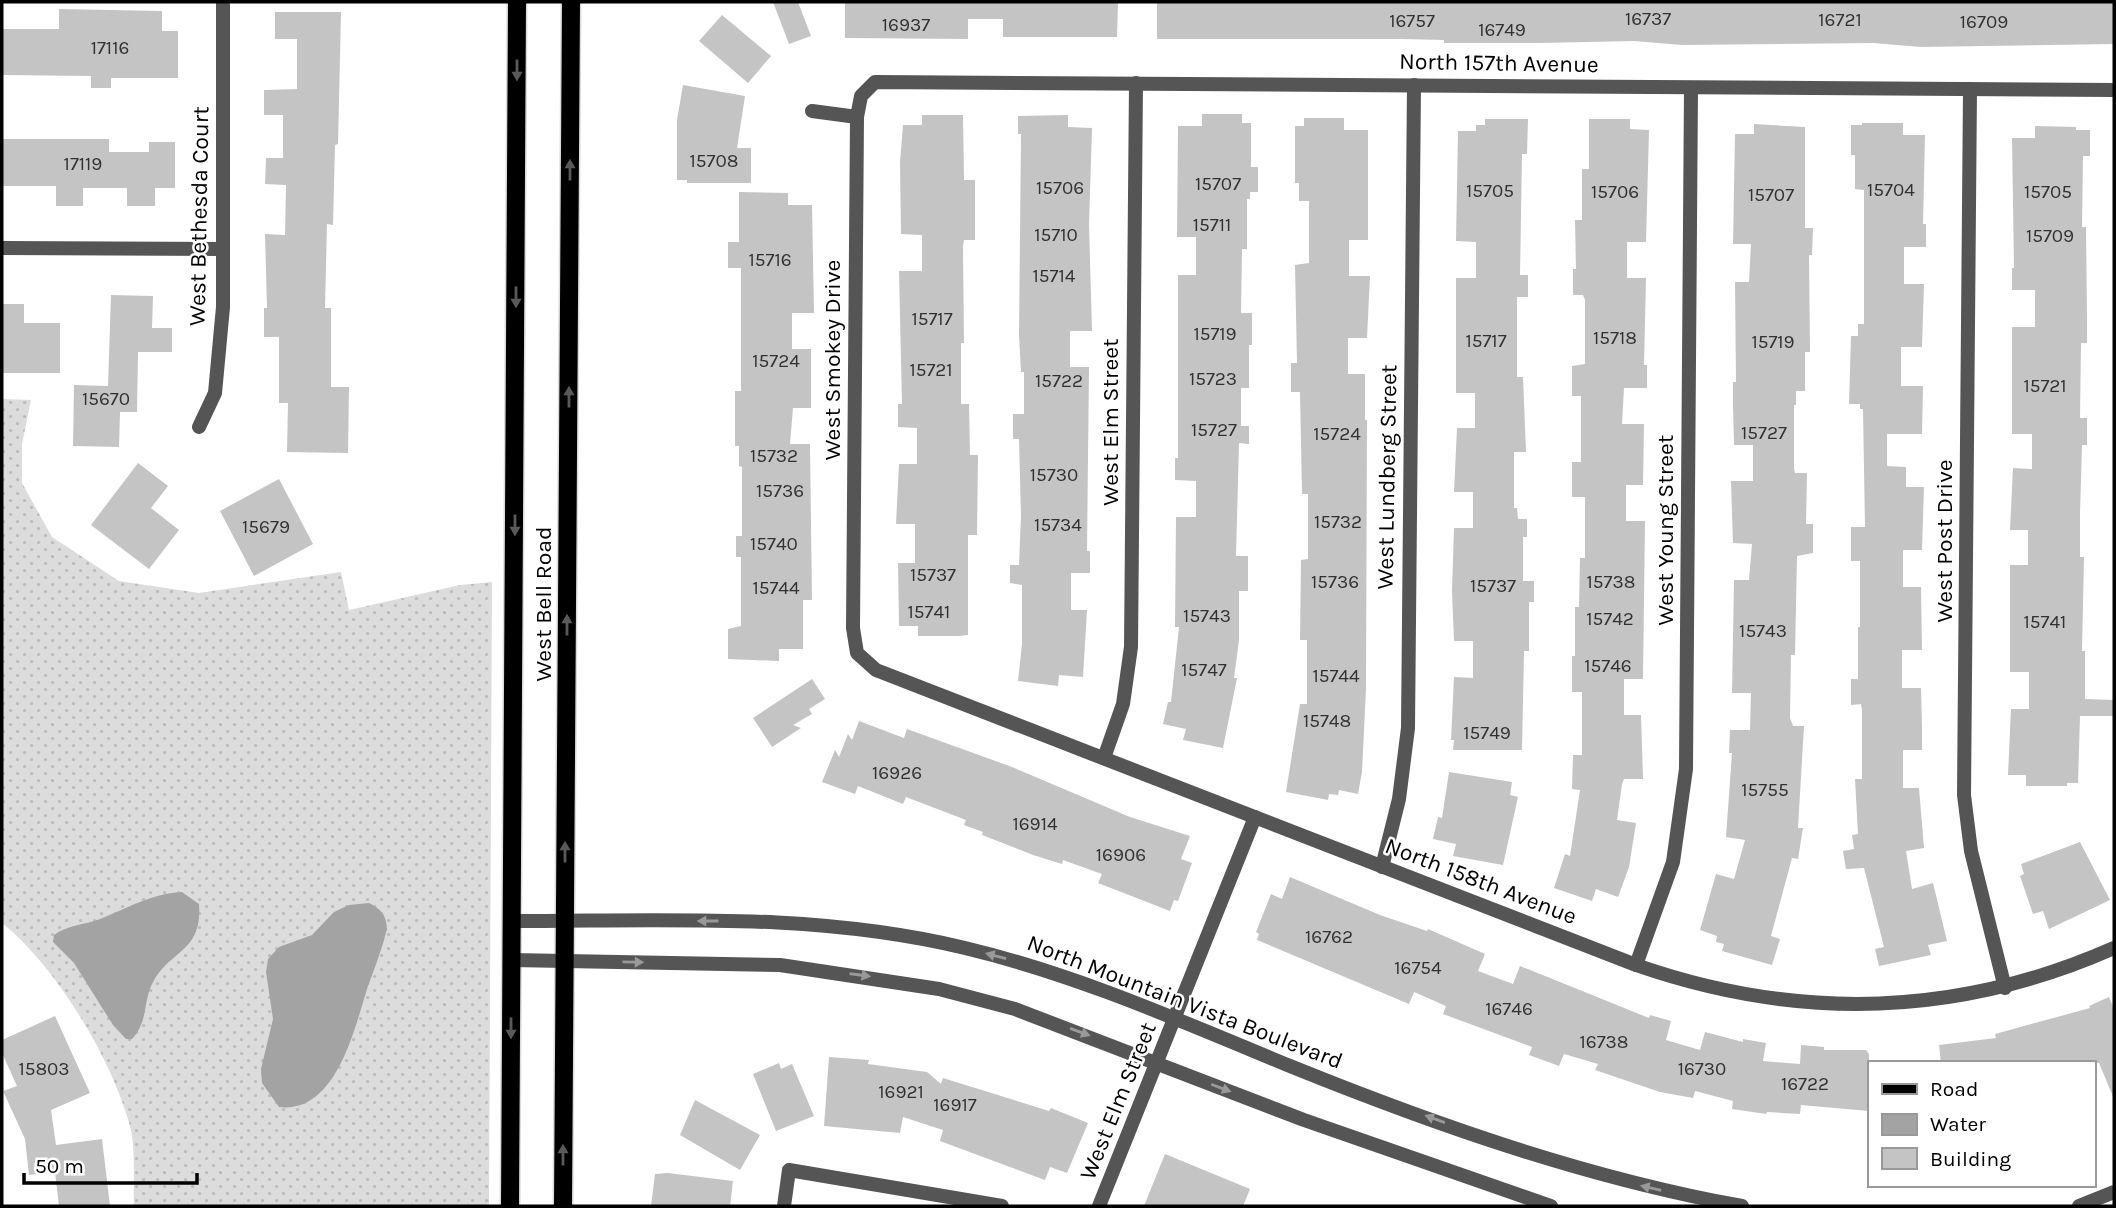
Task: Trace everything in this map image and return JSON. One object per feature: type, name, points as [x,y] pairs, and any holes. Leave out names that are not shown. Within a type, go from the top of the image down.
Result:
[{"type":"main road","name":"West Bell Road","points":[[510,1206],[517,2]]},
{"type":"main road","name":"West Bell Road","points":[[563,1206],[571,2]]},
{"type":"street","name":"West Bethesda Court","points":[[199,427],[215,393],[223,307],[223,2]]},
{"type":"street","name":"North 157th Avenue","points":[[883,81],[2114,90]]},
{"type":"street","name":"West Smokey Drive","points":[[857,653],[853,628],[857,117],[861,96],[867,88],[883,81]]},
{"type":"street","name":"West Elm Street","points":[[1104,758],[1123,704],[1131,647],[1136,83]]},
{"type":"street","name":"West Lundberg Street","points":[[1381,867],[1399,799],[1408,728],[1414,85]]},
{"type":"street","name":"West Young Street","points":[[1636,965],[1673,862],[1686,769],[1691,88]]},
{"type":"street","name":"West Post Drive","points":[[1970,89],[1964,795],[1971,851],[2005,988]]},
{"type":"street","points":[[812,111],[857,117]]},
{"type":"street","points":[[2,248],[223,249]]},
{"type":"street","name":"North 158th Avenue","points":[[857,653],[876,670],[1381,867],[1636,965],[1721,990],[1809,1003],[1900,1003],[2005,988],[2073,966],[2114,948]]},
{"type":"street","name":"West Elm Street","points":[[1099,1206],[1255,817]]},
{"type":"street","name":"North Mountain Vista Boulevard","points":[[512,921],[776,921],[850,926],[963,947],[1037,967],[1294,1067],[1528,1152],[1611,1178],[1742,1206]]},
{"type":"street","points":[[512,960],[780,965],[901,981],[1016,1009],[1316,1125],[1551,1206]]},
{"type":"street","points":[[784,1206],[789,1170],[1002,1206]]},
{"type":"street","points":[[2079,1206],[2114,1192]]},
{"type":"shaded area","points":[[2,399],[31,400],[22,444],[22,483],[52,537],[119,581],[199,593],[341,572],[349,610],[460,585],[492,582],[489,1206],[134,1206],[132,1135],[110,1072],[80,1016],[61,988],[42,963],[2,923]]},
{"type":"water","points":[[182,892],[199,904],[196,932],[183,950],[159,973],[149,991],[141,1026],[132,1039],[126,1039],[113,1025],[74,963],[53,942],[54,935],[149,899]]},
{"type":"water","points":[[369,903],[382,913],[387,929],[349,1044],[329,1082],[316,1097],[299,1105],[279,1107],[262,1083],[261,1069],[273,1019],[266,972],[268,959],[279,947],[312,935],[334,912],[349,905]]},
{"type":"building","points":[[773,2],[798,2],[811,36],[789,44]]},
{"type":"building","points":[[845,2],[1118,2],[1117,37],[1003,37],[1003,19],[968,19],[968,39],[845,38]]},
{"type":"building","points":[[1157,2],[2114,2],[2114,44],[1921,47],[1873,43],[1682,45],[1634,41],[1444,43],[1444,40],[1402,39],[1157,39]]},
{"type":"building","points":[[59,9],[162,11],[162,31],[178,31],[178,78],[111,78],[111,88],[91,88],[91,76],[2,75],[2,29],[59,29]]},
{"type":"building","points":[[275,12],[341,12],[338,144],[335,145],[333,225],[327,224],[325,308],[331,308],[331,387],[349,387],[348,453],[287,452],[288,403],[279,403],[279,337],[264,337],[264,308],[267,308],[265,234],[285,235],[286,185],[265,184],[266,158],[283,158],[283,115],[264,115],[264,90],[297,89],[297,39],[275,39]]},
{"type":"building","points":[[722,15],[771,56],[748,83],[699,41]]},
{"type":"building","points":[[683,85],[745,96],[737,148],[751,148],[751,183],[687,183],[687,180],[677,180],[677,120]]},
{"type":"building","points":[[1202,114],[1242,114],[1242,123],[1251,123],[1251,167],[1258,167],[1258,192],[1250,192],[1250,199],[1247,199],[1247,249],[1242,249],[1241,313],[1252,313],[1252,345],[1249,345],[1249,388],[1241,388],[1241,426],[1249,426],[1249,444],[1239,443],[1236,556],[1248,556],[1248,591],[1239,591],[1239,640],[1234,678],[1237,678],[1223,748],[1183,740],[1186,729],[1163,724],[1168,702],[1171,702],[1179,627],[1175,627],[1176,517],[1196,517],[1196,481],[1175,480],[1175,458],[1178,458],[1178,275],[1196,275],[1196,237],[1177,237],[1178,126],[1202,126]]},
{"type":"building","points":[[922,115],[963,115],[964,180],[975,180],[975,240],[964,240],[963,246],[964,343],[961,343],[961,404],[969,404],[970,455],[978,455],[977,535],[968,535],[968,635],[959,636],[918,636],[918,626],[899,626],[898,563],[915,563],[915,524],[896,524],[899,464],[917,464],[917,428],[898,427],[898,404],[902,404],[899,271],[922,271],[922,235],[901,234],[900,163],[903,125],[922,125]]},
{"type":"building","points":[[1068,115],[1068,127],[1092,128],[1089,224],[1092,331],[1070,331],[1070,367],[1089,367],[1087,551],[1090,551],[1090,573],[1071,573],[1071,610],[1087,610],[1083,677],[1059,675],[1058,686],[1018,681],[1022,644],[1022,585],[1010,583],[1010,565],[1019,565],[1021,516],[1019,439],[1013,439],[1013,414],[1024,414],[1024,372],[1021,372],[1019,335],[1021,134],[1018,134],[1018,116]]},
{"type":"building","points":[[1304,118],[1344,118],[1344,130],[1368,130],[1368,240],[1349,240],[1349,276],[1370,276],[1367,338],[1348,338],[1348,374],[1365,374],[1367,420],[1366,688],[1362,772],[1358,794],[1339,790],[1338,795],[1329,794],[1328,800],[1286,792],[1300,704],[1307,704],[1307,640],[1300,640],[1301,560],[1308,559],[1308,494],[1302,494],[1300,392],[1291,392],[1291,363],[1297,363],[1295,265],[1309,263],[1309,201],[1299,201],[1299,183],[1295,183],[1295,126],[1304,126]]},
{"type":"building","points":[[1485,119],[1528,119],[1527,154],[1522,154],[1520,275],[1528,275],[1528,297],[1517,297],[1517,377],[1523,377],[1526,452],[1514,452],[1514,508],[1517,508],[1518,519],[1527,519],[1527,537],[1523,537],[1523,581],[1534,581],[1534,602],[1529,602],[1529,651],[1524,651],[1522,750],[1453,750],[1454,740],[1451,740],[1454,677],[1473,678],[1473,641],[1454,641],[1452,592],[1454,528],[1473,528],[1473,492],[1454,492],[1457,428],[1475,428],[1475,393],[1456,393],[1456,278],[1476,278],[1476,242],[1456,241],[1458,131],[1476,131],[1476,125],[1485,125]]},
{"type":"building","points":[[1589,119],[1630,119],[1630,129],[1649,130],[1646,242],[1627,242],[1627,278],[1646,278],[1644,365],[1647,365],[1647,388],[1624,388],[1622,424],[1644,424],[1643,485],[1626,485],[1626,521],[1645,521],[1643,679],[1624,679],[1624,715],[1641,715],[1643,779],[1624,779],[1622,784],[1617,820],[1636,823],[1629,867],[1618,897],[1596,889],[1592,901],[1554,888],[1565,854],[1570,856],[1580,790],[1572,789],[1573,755],[1582,755],[1582,692],[1572,692],[1572,656],[1575,656],[1575,607],[1579,607],[1580,558],[1585,558],[1585,497],[1572,497],[1572,462],[1581,462],[1581,396],[1572,396],[1572,366],[1585,364],[1585,300],[1583,295],[1573,295],[1573,269],[1576,269],[1575,220],[1582,220],[1582,169],[1589,169]]},
{"type":"building","points":[[1903,123],[1903,135],[1925,135],[1923,224],[1926,224],[1926,247],[1904,247],[1904,284],[1924,284],[1922,347],[1901,347],[1901,386],[1923,386],[1922,434],[1887,434],[1887,466],[1906,467],[1906,487],[1924,487],[1922,550],[1903,550],[1903,587],[1921,587],[1922,650],[1902,650],[1902,688],[1921,688],[1922,750],[1903,750],[1903,788],[1919,788],[1924,848],[1906,851],[1912,889],[1933,883],[1947,941],[1928,945],[1931,955],[1879,966],[1875,949],[1884,947],[1864,868],[1846,869],[1843,851],[1854,849],[1852,835],[1858,834],[1855,779],[1862,779],[1862,710],[1861,704],[1851,705],[1851,679],[1858,679],[1860,561],[1851,561],[1851,527],[1865,527],[1863,409],[1860,409],[1860,404],[1849,404],[1851,336],[1858,336],[1858,324],[1864,324],[1864,190],[1855,189],[1855,155],[1851,155],[1851,125]]},
{"type":"building","points":[[1754,124],[1805,127],[1805,228],[1813,228],[1812,255],[1809,255],[1810,352],[1805,352],[1805,391],[1796,391],[1794,405],[1794,469],[1795,473],[1807,473],[1806,524],[1813,524],[1813,553],[1797,556],[1795,655],[1791,655],[1790,718],[1793,726],[1804,726],[1798,828],[1803,828],[1798,859],[1792,858],[1771,936],[1780,939],[1772,965],[1722,951],[1724,944],[1716,942],[1717,936],[1700,930],[1716,874],[1734,879],[1745,840],[1726,837],[1732,753],[1729,753],[1730,730],[1750,730],[1751,693],[1732,693],[1734,580],[1749,580],[1752,544],[1733,543],[1731,481],[1753,481],[1753,445],[1734,445],[1733,405],[1733,382],[1736,382],[1735,282],[1749,282],[1751,244],[1733,244],[1735,134],[1754,134]]},
{"type":"building","points":[[2035,126],[2090,130],[2090,156],[2083,156],[2082,227],[2086,227],[2087,343],[2081,343],[2080,418],[2087,418],[2087,445],[2082,445],[2080,513],[2080,557],[2084,557],[2082,651],[2085,651],[2085,699],[2114,700],[2114,716],[2080,716],[2078,783],[2067,783],[2067,786],[2026,786],[2026,775],[2008,775],[2011,709],[2029,709],[2029,672],[2010,672],[2010,565],[2028,565],[2028,530],[2010,530],[2013,468],[2032,469],[2032,434],[2012,434],[2012,327],[2035,327],[2035,290],[2012,290],[2012,138],[2035,138]]},
{"type":"building","points":[[2,139],[109,139],[109,152],[149,152],[149,142],[175,142],[175,188],[155,188],[155,206],[127,206],[127,188],[83,188],[83,206],[56,206],[56,186],[2,186]]},
{"type":"building","points":[[739,192],[788,193],[788,205],[812,205],[814,313],[792,313],[792,349],[811,349],[811,408],[793,408],[790,444],[810,444],[812,600],[803,600],[803,649],[779,649],[779,661],[728,659],[728,629],[741,626],[741,557],[736,557],[736,536],[742,536],[742,467],[739,466],[739,446],[735,446],[735,391],[741,391],[741,268],[728,268],[728,242],[739,242]]},
{"type":"building","points":[[111,295],[153,296],[152,328],[172,328],[172,352],[138,352],[137,412],[120,412],[119,447],[73,446],[74,385],[108,386]]},
{"type":"building","points":[[2,304],[24,304],[24,323],[60,323],[60,373],[2,373]]},
{"type":"building","points":[[138,463],[168,486],[151,508],[179,530],[149,569],[91,525]]},
{"type":"building","points":[[279,479],[313,544],[254,576],[220,511]]},
{"type":"building","points":[[812,679],[825,699],[809,709],[812,714],[793,725],[801,728],[772,747],[753,718]]},
{"type":"building","points":[[859,721],[904,738],[907,729],[1012,767],[1130,817],[1190,836],[1181,859],[1192,863],[1178,901],[1174,900],[1170,911],[1098,883],[1102,874],[1063,860],[1062,864],[1033,855],[982,835],[983,832],[964,825],[966,820],[906,797],[903,804],[858,786],[855,794],[822,782],[835,750],[839,757],[848,734],[852,740]]},
{"type":"building","points":[[1449,772],[1512,782],[1510,795],[1518,797],[1503,865],[1453,856],[1456,844],[1433,839],[1438,817],[1442,818]]},
{"type":"building","points":[[2080,842],[2110,900],[2049,929],[2043,911],[2033,914],[2020,876],[2024,874],[2021,864]]},
{"type":"building","points":[[1290,877],[1380,915],[1427,931],[1428,929],[1485,954],[1478,971],[1513,984],[1520,966],[1649,1018],[1650,1015],[1671,1021],[1666,1040],[1700,1050],[1705,1032],[1743,1042],[1743,1039],[1766,1043],[1763,1061],[1800,1064],[1801,1045],[1824,1047],[1824,1050],[1866,1050],[1869,1054],[1868,1111],[1801,1105],[1800,1114],[1766,1114],[1732,1109],[1733,1101],[1695,1091],[1693,1098],[1660,1092],[1595,1070],[1598,1064],[1564,1054],[1559,1066],[1529,1055],[1532,1047],[1443,1014],[1446,1006],[1414,992],[1409,1004],[1257,940],[1259,934],[1256,932],[1271,894],[1282,899]]},
{"type":"building","points":[[2109,997],[2114,1009],[2114,1099],[2099,1063],[2095,1061],[1941,1061],[1939,1045],[1996,1038],[1995,1034],[2090,1008],[2089,1006]]},
{"type":"building","points":[[55,1016],[90,1093],[51,1110],[56,1145],[102,1139],[110,1206],[59,1206],[55,1172],[29,1175],[25,1139],[3,1091],[17,1086],[2,1053],[2,1040]]},
{"type":"building","points":[[829,1057],[869,1060],[868,1064],[927,1072],[941,1084],[943,1078],[1049,1111],[1051,1108],[1088,1123],[1067,1173],[1050,1167],[1045,1180],[940,1141],[943,1130],[903,1117],[900,1133],[824,1126]]},
{"type":"building","points":[[779,1063],[781,1069],[792,1064],[814,1116],[776,1131],[753,1074]]},
{"type":"building","points":[[695,1100],[760,1135],[740,1170],[680,1135]]},
{"type":"building","points":[[1165,1154],[1250,1189],[1243,1206],[1144,1206]]},
{"type":"building","points":[[668,1173],[733,1181],[730,1206],[651,1206],[655,1174]]}]
